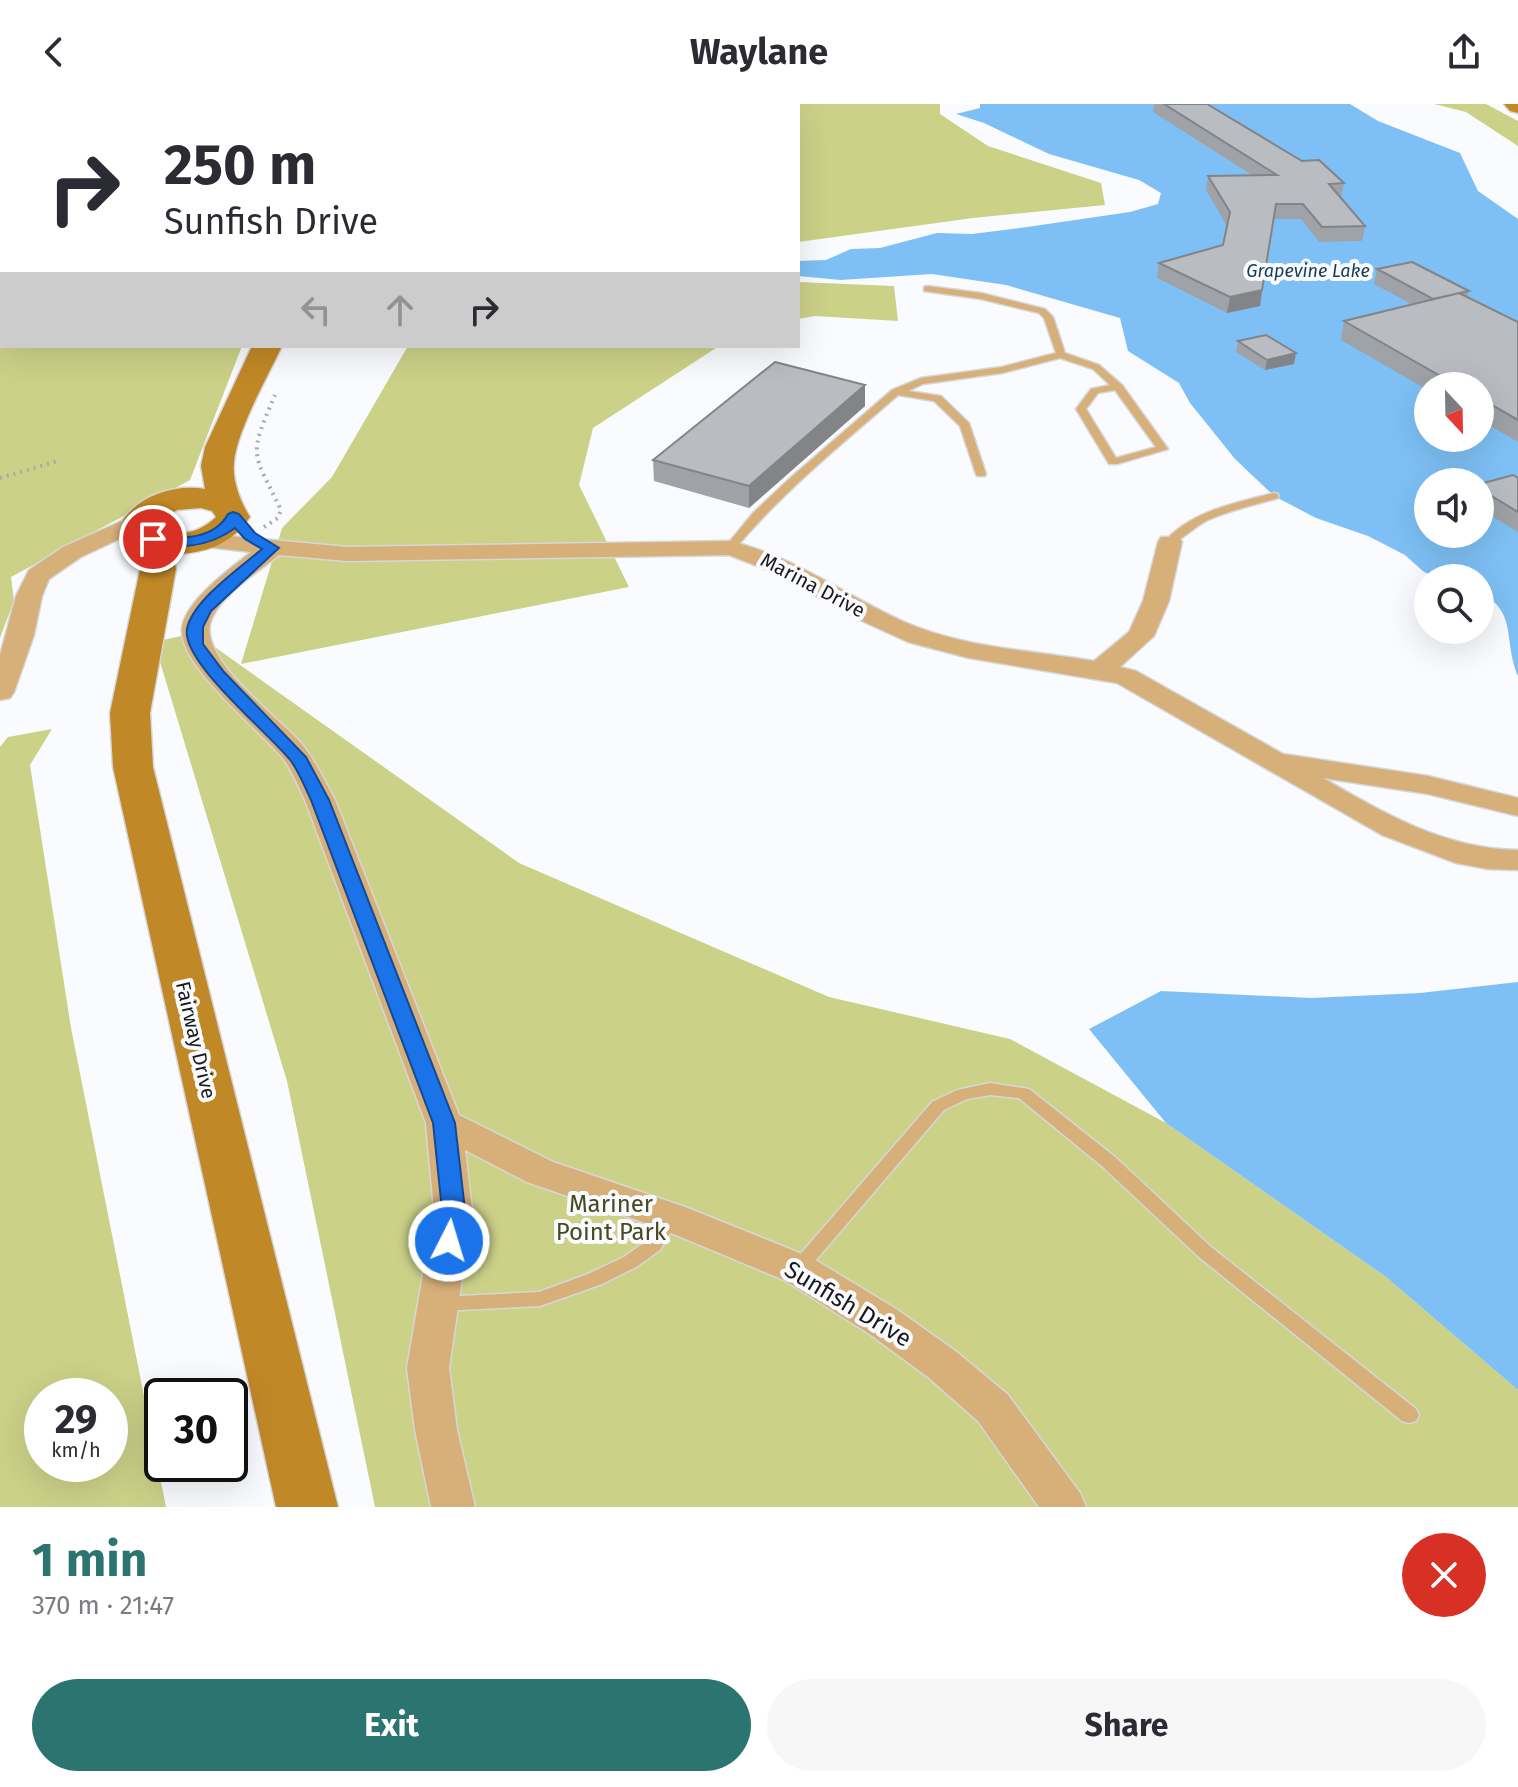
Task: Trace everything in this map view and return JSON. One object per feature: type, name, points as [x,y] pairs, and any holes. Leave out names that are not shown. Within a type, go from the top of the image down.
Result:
[{"type":"street","points":[[245,526],[230,524],[220,532],[163,541],[153,508],[175,500],[204,483],[217,466],[221,447],[266,348]]},
{"type":"street","points":[[217,466],[245,526]]},
{"type":"street","points":[[175,500],[201,498],[245,526]]},
{"type":"street","points":[[245,526],[195,627],[195,645],[219,675],[290,749],[307,773],[444,1123],[453,1210],[428,1368],[436,1430],[453,1507]]},
{"type":"street","name":"Marina Drive","points":[[9,640],[38,575],[58,559],[91,542],[163,541],[245,526],[347,554],[730,548],[761,555],[889,625],[951,648],[988,656],[1100,670],[1126,677],[1358,809],[1451,853],[1492,862],[1518,860]]},
{"type":"street","name":"Fairway Drive","points":[[163,541],[130,713],[133,767],[307,1507]]},
{"type":"street","points":[[1100,670],[1141,636],[1156,601],[1170,542]]},
{"type":"street","points":[[0,692],[9,640]]},
{"type":"street","name":"Marina Drive","points":[[1275,762],[1428,785],[1518,807]]},
{"type":"street","name":"Sunfish Drive","points":[[444,1123],[540,1172],[671,1217],[798,1269],[907,1339],[993,1408],[1064,1507]]},
{"type":"lane","points":[[927,289],[981,296],[1042,311],[1048,317],[1061,355]]},
{"type":"lane","points":[[730,548],[757,515],[792,482],[896,392],[921,381],[1002,370],[1061,355],[1096,367],[1118,387],[1163,449],[1113,462],[1081,409],[1095,391],[1118,387]]},
{"type":"lane","points":[[896,392],[937,398],[965,425],[981,474]]},
{"type":"lane","points":[[1170,542],[1186,526],[1199,520],[1274,496]]},
{"type":"lane","points":[[798,1269],[938,1106],[963,1094],[990,1089],[1023,1093],[1109,1162],[1205,1252],[1409,1415]]},
{"type":"lane","points":[[439,1304],[540,1299],[595,1279],[630,1262],[654,1245],[671,1217]]},
{"type":"path","points":[[245,526],[278,518],[281,510],[254,454],[255,441],[278,387]]},
{"type":"path","points":[[0,478],[58,461]]},
{"type":"green space","points":[[800,104],[940,104],[940,114],[988,146],[1101,183],[1105,205],[973,218],[800,242]]},
{"type":"green space","points":[[1434,104],[1486,104],[1518,121],[1518,146],[1466,112]]},
{"type":"green space","points":[[800,282],[894,286],[898,321],[815,316],[800,319]]},
{"type":"green space","points":[[0,348],[241,348],[190,480],[11,577],[14,601],[0,638]]},
{"type":"green space","points":[[407,348],[716,348],[593,428],[579,485],[629,587],[241,664],[282,528],[332,477]]},
{"type":"green space","name":"Mariner Point Park","points":[[195,633],[519,863],[829,997],[1010,1039],[1166,1123],[1386,1277],[1518,1390],[1518,1507],[375,1507],[287,1081],[154,642]]},
{"type":"green space","points":[[52,729],[30,765],[71,1028],[144,1396],[144,1482],[161,1482],[166,1507],[0,1507],[0,747],[8,737]]},
{"type":"water","name":"Grapevine Lake","points":[[980,104],[1350,104],[1378,121],[1460,153],[1478,191],[1518,219],[1518,676],[1505,618],[1494,602],[1494,564],[1415,564],[1405,555],[1368,536],[1316,518],[1274,496],[1235,459],[1190,403],[1179,383],[1128,351],[1120,318],[1006,285],[932,274],[841,280],[800,276],[800,261],[826,260],[851,249],[880,248],[937,233],[972,234],[1130,212],[1158,204],[1161,193],[1139,180],[1049,154],[984,123],[956,114],[980,108]]},
{"type":"water","points":[[1518,982],[1518,1390],[1386,1277],[1166,1123],[1089,1029],[1161,991],[1311,998],[1420,993]]},
{"type":"building","points":[[1164,104],[1207,104],[1302,161],[1319,160],[1344,183],[1329,184],[1365,226],[1322,227],[1303,204],[1276,204],[1262,290],[1230,297],[1159,263],[1223,245],[1230,212],[1208,176],[1277,175]]},
{"type":"building","points":[[1412,262],[1469,291],[1433,299],[1377,269]]},
{"type":"building","points":[[1459,293],[1518,322],[1518,420],[1494,406],[1494,372],[1433,372],[1344,321]]},
{"type":"building","points":[[1266,335],[1296,353],[1267,360],[1238,341]]},
{"type":"building","points":[[775,362],[865,385],[749,486],[653,460]]},
{"type":"building","points":[[1513,475],[1518,478],[1518,512],[1494,497],[1494,480]]},
{"type":"route","points":[[153,539],[172,543],[210,537],[230,524],[233,517],[250,536],[272,548],[204,609],[195,627],[195,645],[219,675],[300,760],[320,800],[444,1123],[453,1210],[449,1241]]}]
